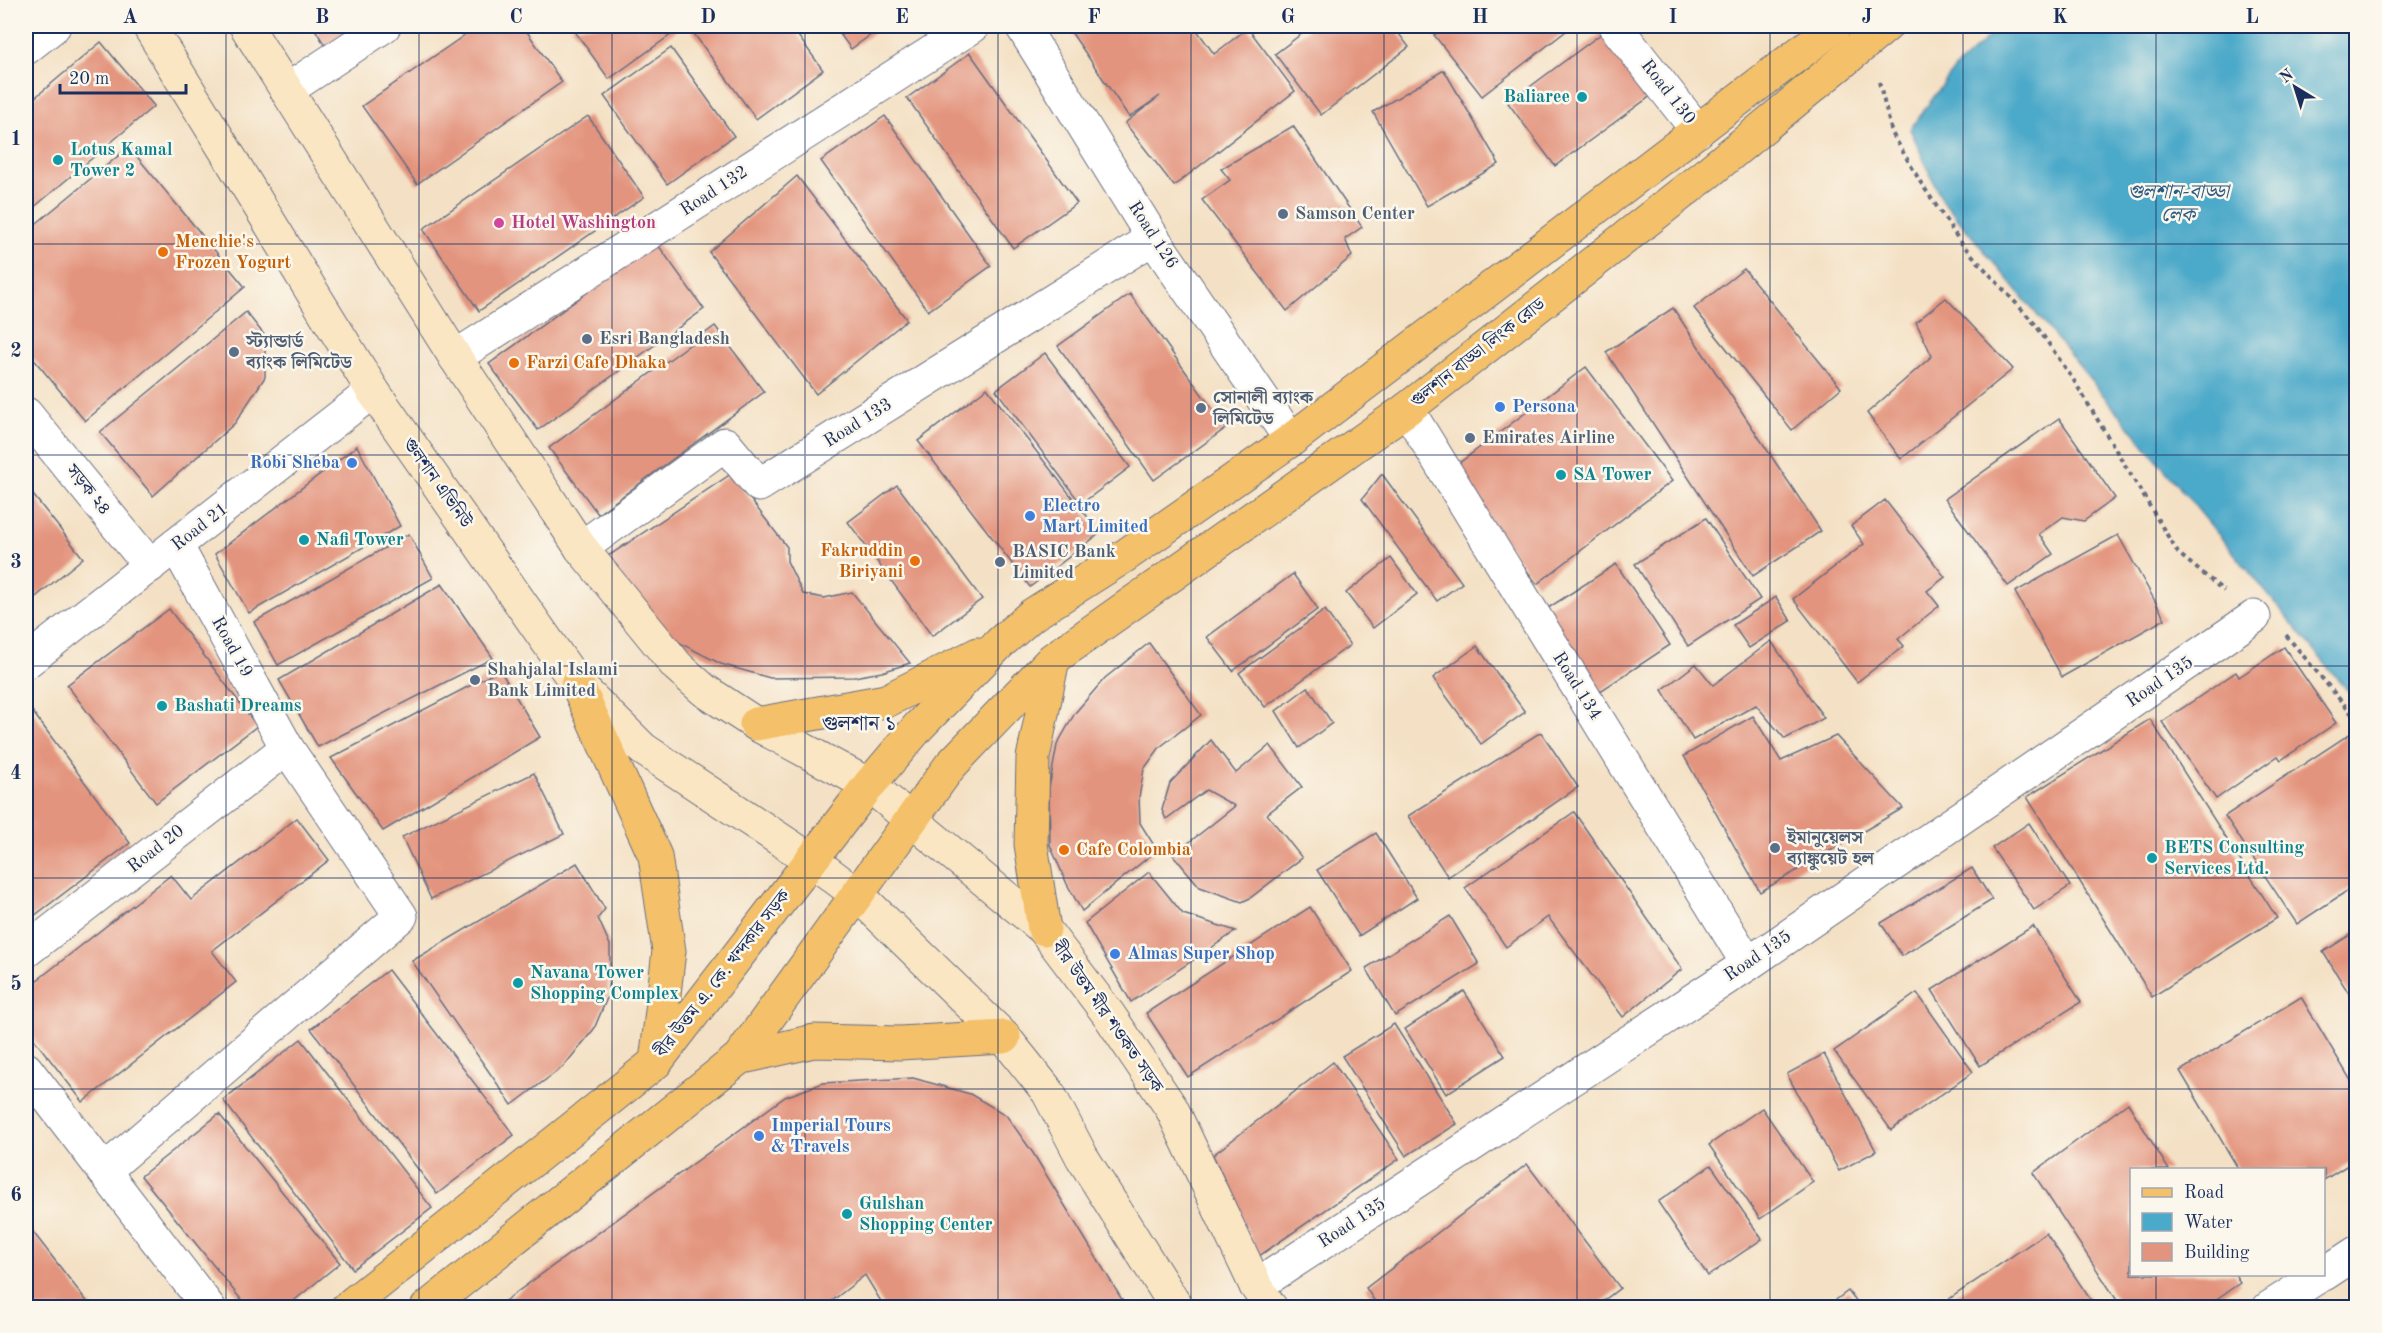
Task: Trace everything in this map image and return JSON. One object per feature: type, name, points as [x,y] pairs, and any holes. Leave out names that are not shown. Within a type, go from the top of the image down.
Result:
[{"type":"main road","name":"গুলশান এভিনিউ","points":[[150,26],[373,391],[577,684],[643,749],[812,861]]},
{"type":"main road","points":[[246,26],[455,357],[581,548],[677,666],[704,690],[756,724],[868,785]]},
{"type":"main road","points":[[756,724],[886,701],[1000,642],[1032,615],[1126,555],[1291,440],[1835,26]]},
{"type":"main road","name":"গুলশান বাড্ডা লিংক রোড","points":[[1053,659],[1407,409],[1710,171],[1876,35]]},
{"type":"main road","name":"বীর উত্তম এ. কে. খন্দকার সড়ক","points":[[347,1308],[656,1062],[868,785],[919,726],[1000,642]]},
{"type":"main road","points":[[427,1308],[739,1058],[950,766],[1053,659]]},
{"type":"main road","points":[[1044,929],[1031,844],[1033,758],[1053,659]]},
{"type":"main road","points":[[577,684],[655,856],[669,951],[656,1062]]},
{"type":"main road","name":"বীর উত্তম মীর শওকত সড়ক","points":[[868,785],[1044,929],[1109,1015],[1172,1109],[1263,1297]]},
{"type":"main road","points":[[812,861],[858,895],[1004,1037],[1048,1092],[1082,1156],[1177,1308]]},
{"type":"main road","points":[[739,1058],[814,1041],[900,1043],[1004,1037]]},
{"type":"street","points":[[26,48],[54,26]]},
{"type":"street","points":[[287,90],[384,26]]},
{"type":"street","name":"Road 132","points":[[455,357],[973,26]]},
{"type":"street","name":"Road 126","points":[[1022,26],[1153,238],[1291,440]]},
{"type":"street","name":"Road 130","points":[[1615,26],[1705,125]]},
{"type":"street","points":[[1637,26],[1705,125]]},
{"type":"street","name":"Road 133","points":[[581,548],[725,444],[759,485],[1153,238]]},
{"type":"street","name":"Road 21","points":[[26,662],[373,391]]},
{"type":"street","name":"Road 134","points":[[1407,409],[1748,964]]},
{"type":"street","name":"সড়ক ২৪","points":[[26,414],[150,566]]},
{"type":"street","name":"Road 19","points":[[104,1171],[401,916],[287,748],[176,545]]},
{"type":"street","name":"Road 135","points":[[1263,1297],[2254,617]]},
{"type":"street","name":"Road 20","points":[[26,951],[287,748]]},
{"type":"street","points":[[26,1069],[208,1308]]},
{"type":"street","points":[[2325,1273],[2356,1253]]},
{"type":"street","points":[[2269,1308],[2320,1276]]},
{"type":"path","points":[[1876,35],[1884,97],[1892,133],[1921,183],[1961,243],[2036,324],[2073,380],[2178,553],[2254,617],[2283,631],[2356,719]]},
{"type":"water","name":"গুলশান-বাড্ডা লেক","points":[[2001,26],[2356,26],[2356,701],[1942,200],[1910,129],[1956,67]]},
{"type":"building","points":[[313,26],[369,26],[329,52]]},
{"type":"building","points":[[478,26],[523,26],[562,82],[417,184],[362,106]]},
{"type":"building","points":[[571,26],[672,26],[676,31],[609,79]]},
{"type":"building","points":[[700,26],[791,26],[823,70],[756,119],[692,31]]},
{"type":"building","points":[[834,26],[883,26],[851,49]]},
{"type":"building","points":[[1067,26],[1194,26],[1214,54],[1248,28],[1295,91],[1174,186],[1125,123],[1160,96],[1129,117]]},
{"type":"building","points":[[1312,26],[1393,26],[1409,47],[1321,115],[1275,54]]},
{"type":"building","points":[[1447,26],[1568,26],[1570,28],[1482,96],[1434,35]]},
{"type":"building","name":"Baliaree","points":[[1609,28],[1656,92],[1555,166],[1508,103]]},
{"type":"building","name":"Lotus Kamal Tower 2","points":[[101,42],[154,106],[26,214],[26,105]]},
{"type":"building","points":[[671,48],[734,136],[667,184],[604,96]]},
{"type":"building","points":[[970,53],[1077,203],[1013,248],[907,98]]},
{"type":"building","points":[[1444,70],[1499,164],[1427,206],[1373,112]]},
{"type":"building","points":[[588,116],[644,197],[479,311],[423,229]]},
{"type":"building","points":[[885,116],[991,266],[928,311],[821,161]]},
{"type":"building","name":"Samson Center","points":[[1293,126],[1362,227],[1345,239],[1352,256],[1287,311],[1202,200],[1230,180],[1221,169]]},
{"type":"building","points":[[129,147],[245,287],[85,421],[26,350],[26,232]]},
{"type":"building","points":[[797,176],[907,320],[816,394],[709,252]]},
{"type":"building","points":[[656,242],[704,309],[538,430],[489,364]]},
{"type":"building","points":[[1744,269],[1841,388],[1792,430],[1694,308]]},
{"type":"building","points":[[1130,294],[1226,428],[1154,480],[1058,346]]},
{"type":"building","points":[[1946,298],[2013,369],[1901,459],[1867,413],[1932,356],[1916,322]]},
{"type":"building","points":[[1673,308],[1821,531],[1753,576],[1606,352]]},
{"type":"building","points":[[246,312],[265,336],[265,377],[235,423],[153,496],[100,432]]},
{"type":"building","points":[[715,326],[764,392],[598,514],[549,448]]},
{"type":"building","points":[[1045,353],[1130,467],[1081,504],[996,390]]},
{"type":"building","name":"SA Tower","points":[[1586,367],[1672,481],[1537,584],[1450,470]]},
{"type":"building","points":[[987,388],[1100,533],[1030,587],[918,441]]},
{"type":"building","points":[[2059,418],[2115,498],[2084,521],[2063,517],[2039,534],[2053,554],[2008,586],[1945,499]]},
{"type":"building","name":"Nafi Tower","points":[[357,446],[400,526],[249,613],[215,554]]},
{"type":"building","points":[[731,474],[787,547],[787,561],[803,594],[824,598],[852,592],[910,663],[882,672],[854,677],[770,678],[721,664],[680,643],[655,625],[601,561]]},
{"type":"building","points":[[1382,474],[1462,583],[1437,601],[1362,499]]},
{"type":"building","name":"Fakruddin Biriyani","points":[[897,485],[982,599],[932,636],[848,522]]},
{"type":"building","points":[[26,486],[83,558],[26,605]]},
{"type":"building","points":[[1885,500],[1945,577],[1927,591],[1939,606],[1898,639],[1904,646],[1857,682],[1793,599],[1864,544],[1851,526]]},
{"type":"building","points":[[1706,518],[1760,599],[1688,646],[1635,564]]},
{"type":"building","points":[[409,534],[433,578],[278,665],[254,622]]},
{"type":"building","points":[[2118,535],[2165,619],[2062,677],[2015,592]]},
{"type":"building","points":[[1391,558],[1417,594],[1373,628],[1346,593]]},
{"type":"building","points":[[1616,564],[1670,645],[1599,692],[1545,610]]},
{"type":"building","points":[[1293,574],[1318,609],[1233,671],[1207,637]]},
{"type":"building","points":[[442,584],[493,658],[318,747],[279,680]]},
{"type":"building","points":[[1776,597],[1791,621],[1749,648],[1733,625]]},
{"type":"building","name":"Bashati Dreams","points":[[169,609],[257,726],[156,803],[67,685]]},
{"type":"building","points":[[1325,610],[1350,645],[1265,707],[1239,673]]},
{"type":"building","points":[[1771,641],[1824,718],[1785,739],[1756,705],[1693,740],[1662,690],[1696,664],[1713,685]]},
{"type":"building","points":[[1149,643],[1201,715],[1160,747],[1144,769],[1139,797],[1140,823],[1157,850],[1082,911],[1050,845],[1049,788],[1057,745],[1075,713],[1105,678]]},
{"type":"building","points":[[1477,646],[1525,712],[1481,744],[1433,678]]},
{"type":"building","points":[[2284,647],[2336,723],[2281,760],[2278,756],[2216,799],[2162,722],[2236,672],[2239,677]]},
{"type":"building","points":[[500,670],[540,737],[383,831],[331,758]]},
{"type":"building","points":[[1308,687],[1332,723],[1299,748],[1276,711]]},
{"type":"building","points":[[32,711],[130,843],[26,922],[26,716]]},
{"type":"building","points":[[1753,716],[1781,761],[1836,736],[1903,808],[1760,892],[1684,756]]},
{"type":"building","name":"BETS Consulting Services Ltd.","points":[[2150,719],[2277,918],[2152,997],[2027,797]]},
{"type":"building","points":[[1541,732],[1578,787],[1448,877],[1408,816]]},
{"type":"building","points":[[2351,733],[2356,742],[2356,885],[2297,924],[2225,816]]},
{"type":"building","points":[[1211,740],[1236,773],[1270,745],[1302,787],[1267,814],[1302,858],[1242,902],[1200,887],[1173,855],[1235,806],[1206,790],[1166,819],[1162,810],[1170,783]]},
{"type":"building","points":[[534,773],[564,834],[431,899],[402,837]]},
{"type":"building","points":[[1574,812],[1682,969],[1623,1017],[1548,917],[1506,947],[1465,888]]},
{"type":"building","points":[[297,818],[329,860],[212,951],[236,982],[83,1102],[26,1029],[26,989],[171,875],[191,900]]},
{"type":"building","points":[[2029,823],[2070,886],[2034,910],[1992,848]]},
{"type":"building","points":[[1376,833],[1417,898],[1359,936],[1317,870]]},
{"type":"building","name":"Navana Tower Shopping Complex","points":[[577,863],[605,909],[598,918],[610,945],[607,998],[594,1029],[564,1066],[512,1105],[412,961]]},
{"type":"building","points":[[1972,868],[1992,900],[1902,956],[1881,923]]},
{"type":"building","points":[[1149,872],[1183,914],[1236,931],[1131,1002],[1085,923]]},
{"type":"building","points":[[1310,907],[1352,971],[1188,1077],[1146,1013]]},
{"type":"building","points":[[1450,916],[1479,964],[1395,1016],[1366,968]]},
{"type":"building","points":[[2033,926],[2081,1002],[1980,1066],[1932,990]]},
{"type":"building","points":[[2356,931],[2356,1005],[2323,952]]},
{"type":"building","points":[[388,970],[514,1135],[437,1194],[311,1029]]},
{"type":"building","points":[[1464,991],[1505,1056],[1446,1094],[1405,1029]]},
{"type":"building","points":[[1917,993],[1973,1072],[1891,1130],[1834,1051]]},
{"type":"building","points":[[2301,997],[2356,1089],[2356,1160],[2325,1179],[2325,1168],[2238,1168],[2180,1071]]},
{"type":"building","points":[[1394,1024],[1457,1124],[1406,1156],[1342,1056]]},
{"type":"building","points":[[301,1039],[432,1208],[353,1269],[223,1100]]},
{"type":"building","points":[[1824,1054],[1876,1151],[1839,1171],[1787,1074]]},
{"type":"building","points":[[1333,1062],[1399,1159],[1259,1256],[1213,1155]]},
{"type":"building","name":"Gulshan Shopping Center","points":[[913,1078],[970,1094],[1006,1115],[1033,1153],[1127,1308],[885,1308],[865,1275],[823,1308],[495,1308],[785,1097],[823,1083]]},
{"type":"building","points":[[2128,1103],[2168,1168],[2130,1168],[2130,1276],[2236,1276],[2240,1283],[2203,1308],[2122,1308],[2033,1173]]},
{"type":"building","points":[[1762,1108],[1813,1182],[1760,1219],[1709,1145]]},
{"type":"building","points":[[219,1114],[340,1263],[285,1308],[248,1308],[141,1176]]},
{"type":"building","points":[[1527,1164],[1620,1288],[1594,1308],[1379,1308],[1366,1288]]},
{"type":"building","points":[[1711,1165],[1762,1239],[1708,1276],[1658,1202]]},
{"type":"building","points":[[26,1223],[92,1308],[26,1308]]},
{"type":"building","points":[[2046,1233],[2096,1308],[1936,1308]]},
{"type":"building","points":[[1848,1291],[1861,1308],[1825,1308]]},
{"type":"place","name":"Baliaree","points":[[1582,97]]},
{"type":"place","name":"Lotus Kamal Tower 2","points":[[58,160]]},
{"type":"place","name":"Samson Center","points":[[1283,214]]},
{"type":"place","name":"Hotel Washington","points":[[499,223]]},
{"type":"place","name":"Menchie's Frozen Yogurt","points":[[163,252]]},
{"type":"place","name":"Esri Bangladesh","points":[[587,339]]},
{"type":"place","name":"স্ট্যান্ডার্ড ব্যাংক লিমিটেড","points":[[234,352]]},
{"type":"place","name":"Farzi Cafe Dhaka","points":[[514,363]]},
{"type":"place","name":"Persona","points":[[1500,407]]},
{"type":"place","name":"সোনালী ব্যাংক লিমিটেড","points":[[1201,408]]},
{"type":"place","name":"Emirates Airline","points":[[1470,438]]},
{"type":"place","name":"Robi Sheba","points":[[352,463]]},
{"type":"place","name":"SA Tower","points":[[1561,475]]},
{"type":"place","name":"Electro Mart Limited","points":[[1030,516]]},
{"type":"place","name":"Nafi Tower","points":[[304,540]]},
{"type":"place","name":"Fakruddin Biriyani","points":[[915,561]]},
{"type":"place","name":"BASIC Bank Limited","points":[[1000,562]]},
{"type":"place","name":"Shahjalal Islami Bank Limited","points":[[475,680]]},
{"type":"place","name":"Bashati Dreams","points":[[162,706]]},
{"type":"place","name":"ইমানুয়েলস ব্যাঙ্কুয়েট হল","points":[[1775,848]]},
{"type":"place","name":"Cafe Colombia","points":[[1064,850]]},
{"type":"place","name":"BETS Consulting Services Ltd.","points":[[2152,858]]},
{"type":"place","name":"Almas Super Shop","points":[[1115,954]]},
{"type":"place","name":"Navana Tower Shopping Complex","points":[[518,983]]},
{"type":"place","name":"Imperial Tours & Travels","points":[[759,1136]]},
{"type":"place","name":"Gulshan Shopping Center","points":[[847,1214]]},
{"type":"district","name":"গুলশান ১","points":[[859,724]]}]
